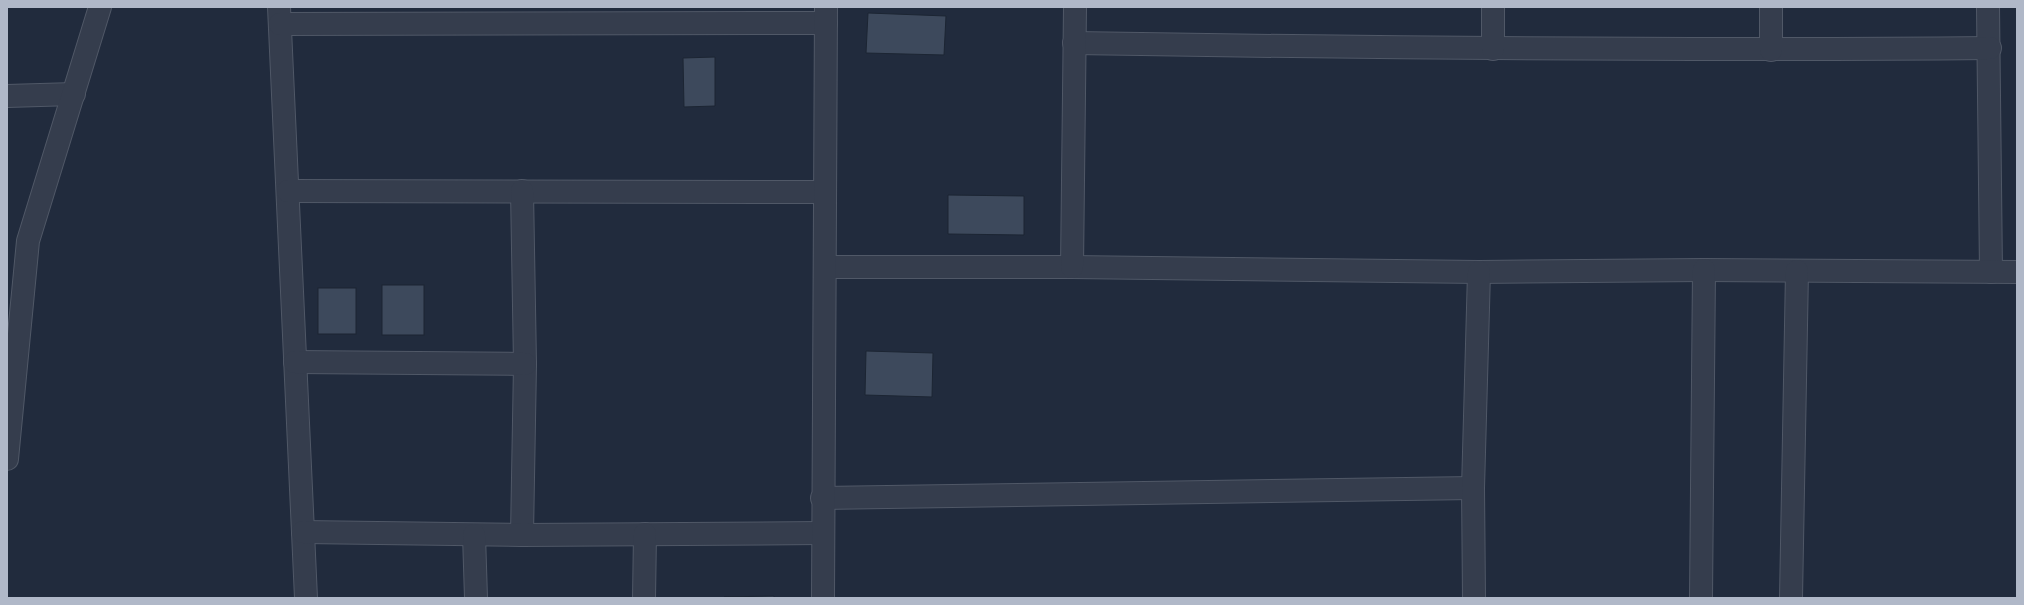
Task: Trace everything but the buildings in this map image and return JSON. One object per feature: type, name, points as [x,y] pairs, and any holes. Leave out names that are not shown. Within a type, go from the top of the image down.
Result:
[{"type":"street","points":[[7,459],[28,241],[100,7]]},
{"type":"street","points":[[1072,267],[1075,7]]},
{"type":"street","points":[[1492,49],[1493,7]]},
{"type":"street","points":[[1771,7],[1771,50]]},
{"type":"street","points":[[1988,7],[1990,48],[1991,272]]},
{"type":"street","points":[[306,598],[280,15],[826,15],[822,498],[823,598]]},
{"type":"street","points":[[1074,43],[1492,49],[1771,50],[1990,48]]},
{"type":"street","points":[[7,96],[74,94]]},
{"type":"street","points":[[288,191],[825,192]]},
{"type":"street","points":[[522,191],[524,364],[522,535]]},
{"type":"street","points":[[825,267],[1072,267],[1479,272],[1704,270],[2017,272]]},
{"type":"street","points":[[1701,598],[1704,270]]},
{"type":"street","points":[[1791,598],[1797,271]]},
{"type":"street","points":[[1474,598],[1473,488],[1479,272]]},
{"type":"street","points":[[295,362],[524,364]]},
{"type":"street","points":[[822,498],[1473,488]]},
{"type":"street","points":[[303,532],[474,535],[822,534]]},
{"type":"street","points":[[644,534],[644,598]]},
{"type":"street","points":[[474,535],[476,598]]}]
